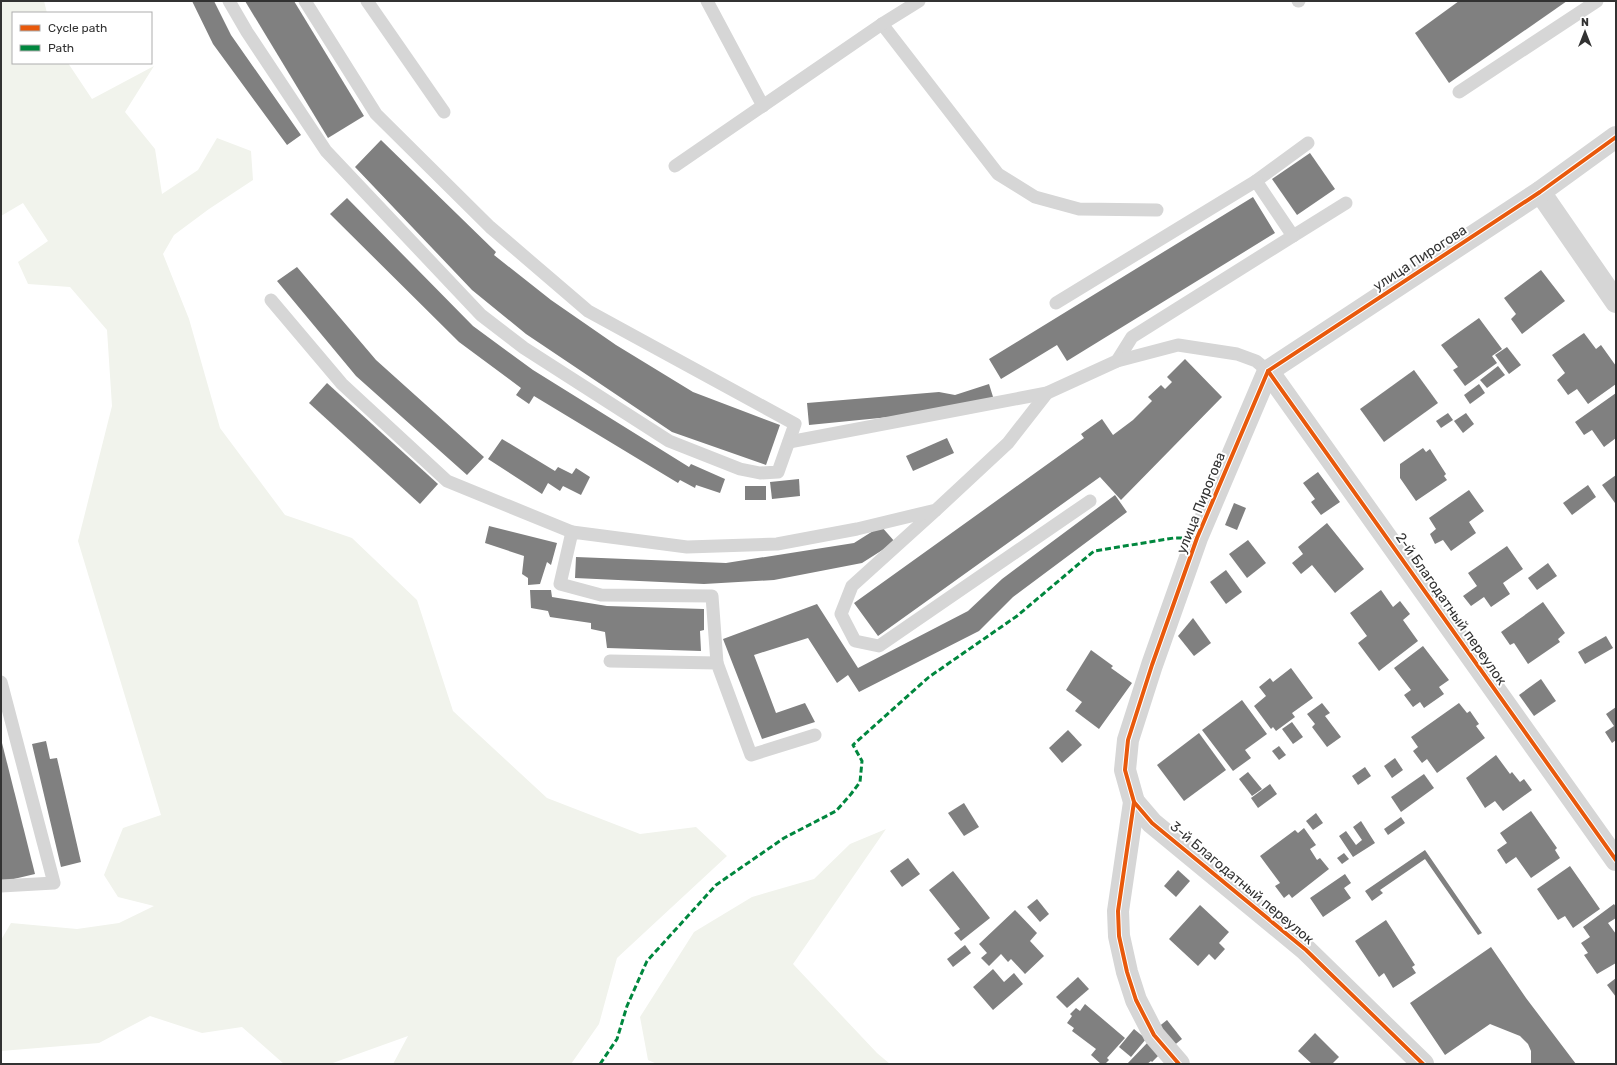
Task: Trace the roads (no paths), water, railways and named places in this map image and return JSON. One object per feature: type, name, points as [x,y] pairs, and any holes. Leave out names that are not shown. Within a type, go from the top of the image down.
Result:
[{"type":"street","name":"улица Пирогова","points":[[1179,1064],[1154,1035],[1136,1000],[1126,972],[1119,936],[1118,911],[1134,802],[1125,770],[1128,740],[1152,666],[1197,538],[1268,371],[1540,192],[1616,137]]},
{"type":"street","points":[[1540,192],[1616,302]]},
{"type":"street","name":"2-й Благодатный переулок","points":[[1268,371],[1616,860]]},
{"type":"street","name":"3-й Благодатный переулок","points":[[1134,802],[1152,823],[1306,950],[1423,1064]]},
{"type":"lane","points":[[229,1],[247,32],[326,151],[481,315],[524,348],[669,441],[740,469],[760,473],[778,472],[795,424],[588,311],[490,227],[376,114],[305,1]]},
{"type":"lane","points":[[367,1],[444,112]]},
{"type":"lane","points":[[708,1],[763,106]]},
{"type":"lane","points":[[675,166],[882,24],[919,1]]},
{"type":"lane","points":[[1459,92],[1597,1]]},
{"type":"lane","points":[[882,24],[998,174],[1035,197],[1079,209],[1157,210]]},
{"type":"lane","points":[[1056,303],[1256,181],[1308,143]]},
{"type":"lane","points":[[1256,181],[1294,236]]},
{"type":"lane","points":[[1117,361],[1132,336],[1346,203]]},
{"type":"lane","points":[[271,300],[342,384],[447,481],[572,532],[687,548],[777,544],[858,528],[936,510]]},
{"type":"lane","points":[[789,442],[1047,393],[1117,361],[1178,345],[1237,354],[1256,361],[1268,371]]},
{"type":"lane","points":[[1047,393],[1008,443],[852,586],[840,614],[855,641],[879,646],[1090,501]]},
{"type":"lane","points":[[572,532],[560,584],[601,595],[712,596],[717,663],[751,755],[815,735]]},
{"type":"lane","points":[[610,661],[717,663]]},
{"type":"lane","points":[[1,682],[54,883],[1,886]]}]
